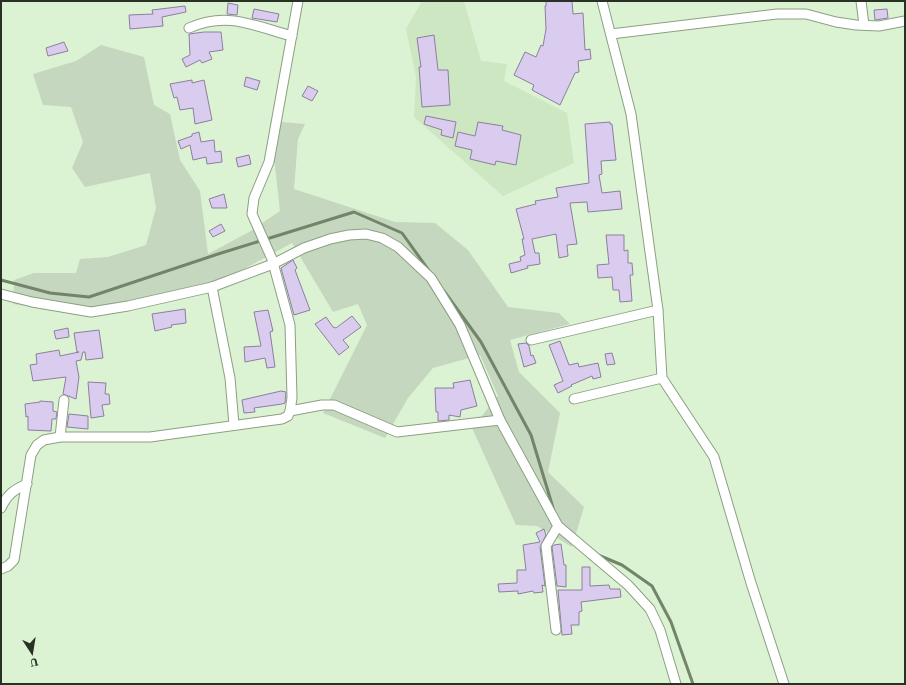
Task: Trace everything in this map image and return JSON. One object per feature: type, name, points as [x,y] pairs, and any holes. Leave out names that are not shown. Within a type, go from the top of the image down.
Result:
[{"type":"street","points":[[1,569],[8,566],[14,560],[34,449],[44,440],[60,437],[150,437],[282,419],[288,416],[290,411],[293,382],[290,359],[290,324],[273,262],[252,214],[254,198],[269,162],[298,1]]},
{"type":"street","points":[[602,1],[631,114],[658,310],[662,378],[714,457],[751,583],[784,684]]},
{"type":"street","points":[[861,1],[864,25]]},
{"type":"street","points":[[611,34],[777,14],[806,14],[836,22],[879,26],[905,21]]},
{"type":"street","points":[[190,28],[205,21],[232,20],[292,36]]},
{"type":"street","points":[[1,294],[32,302],[91,312],[128,306],[212,287],[330,238],[366,234],[382,238],[398,247],[431,278],[460,325],[500,420],[558,526],[628,585],[650,609],[660,630],[676,684]]},
{"type":"street","points":[[212,287],[230,378],[234,426]]},
{"type":"street","points":[[531,340],[658,310]]},
{"type":"street","points":[[574,399],[662,378]]},
{"type":"street","points":[[60,437],[64,400]]},
{"type":"street","points":[[290,411],[322,405],[334,405],[397,432],[500,420]]},
{"type":"street","points":[[1,508],[12,491],[27,484]]},
{"type":"street","points":[[556,630],[546,546],[558,526]]},
{"type":"shaded area","points":[[422,1],[464,1],[481,61],[507,64],[504,81],[567,113],[574,163],[503,196],[414,117],[416,77],[406,29]]},
{"type":"shaded area","points":[[101,45],[144,57],[154,105],[170,114],[180,160],[200,191],[208,254],[249,232],[280,211],[270,121],[305,124],[298,139],[294,189],[395,222],[435,223],[468,250],[508,307],[559,313],[570,324],[510,340],[519,372],[560,413],[548,472],[584,507],[572,547],[537,526],[516,525],[472,428],[498,396],[480,355],[433,368],[408,398],[385,438],[323,413],[367,325],[358,304],[333,312],[292,243],[185,298],[143,305],[103,306],[64,312],[13,304],[14,280],[34,273],[76,273],[80,259],[108,257],[146,245],[156,208],[150,173],[85,187],[72,168],[83,142],[71,107],[43,105],[33,74],[76,61]]},
{"type":"building","points":[[546,1],[572,1],[573,14],[583,13],[585,50],[590,49],[591,59],[578,61],[579,72],[575,73],[560,105],[532,90],[534,85],[514,75],[525,52],[536,57],[541,45],[543,46],[546,29]]},
{"type":"building","points":[[228,3],[238,5],[237,15],[227,14]]},
{"type":"building","points":[[185,6],[186,12],[162,17],[163,26],[130,29],[129,15],[153,14],[152,10]]},
{"type":"building","points":[[254,9],[279,14],[277,22],[252,18]]},
{"type":"building","points":[[887,9],[888,18],[875,20],[874,10]]},
{"type":"building","points":[[221,32],[223,50],[209,52],[212,59],[202,63],[200,60],[186,67],[182,59],[190,55],[189,34]]},
{"type":"building","points":[[434,35],[438,70],[448,70],[450,105],[422,107],[419,67],[421,67],[417,38]]},
{"type":"building","points":[[64,42],[68,51],[48,56],[46,48]]},
{"type":"building","points":[[246,77],[260,81],[257,90],[244,86]]},
{"type":"building","points":[[192,80],[192,83],[204,80],[212,120],[195,124],[193,108],[180,110],[177,97],[174,98],[170,84]]},
{"type":"building","points":[[308,86],[318,91],[312,101],[302,96]]},
{"type":"building","points":[[426,116],[456,122],[453,138],[441,135],[442,130],[424,124]]},
{"type":"building","points":[[478,122],[503,126],[502,130],[521,135],[516,165],[496,161],[495,165],[470,159],[472,150],[455,146],[458,132],[475,136]]},
{"type":"building","points":[[610,122],[610,124],[612,124],[616,160],[601,161],[602,174],[599,175],[602,193],[620,191],[622,209],[588,212],[587,202],[570,203],[577,244],[567,245],[568,256],[559,258],[556,234],[532,239],[535,253],[539,253],[540,264],[527,266],[528,268],[511,273],[509,264],[521,261],[520,257],[525,255],[522,239],[524,239],[516,209],[536,204],[535,201],[558,197],[556,188],[589,183],[585,124]]},
{"type":"building","points":[[199,132],[201,142],[214,140],[215,152],[221,151],[222,162],[207,164],[206,157],[193,160],[190,145],[181,149],[178,141]]},
{"type":"building","points":[[249,155],[251,164],[238,167],[236,158]]},
{"type":"building","points":[[224,194],[227,208],[212,208],[209,199]]},
{"type":"building","points":[[221,224],[225,231],[213,237],[209,231]]},
{"type":"building","points":[[606,235],[624,235],[624,251],[628,250],[628,263],[632,263],[633,275],[630,275],[632,301],[620,302],[619,290],[613,290],[612,277],[598,278],[597,265],[609,264]]},
{"type":"building","points":[[293,260],[297,268],[295,270],[310,310],[294,315],[281,268]]},
{"type":"building","points":[[185,309],[186,323],[171,325],[172,327],[155,331],[152,314]]},
{"type":"building","points":[[268,310],[273,331],[270,332],[275,367],[267,368],[265,358],[245,362],[244,347],[261,346],[254,312]]},
{"type":"building","points":[[352,316],[361,327],[343,340],[349,347],[339,355],[315,324],[326,317],[333,327],[336,328]]},
{"type":"building","points":[[68,328],[69,337],[56,339],[54,331]]},
{"type":"building","points":[[99,330],[103,358],[86,360],[85,352],[83,352],[81,360],[76,361],[79,377],[76,399],[63,394],[66,377],[33,381],[30,365],[37,364],[36,354],[59,350],[60,356],[79,352],[77,352],[74,333]]},
{"type":"building","points":[[560,341],[569,365],[578,363],[579,367],[598,363],[601,377],[593,379],[592,376],[571,385],[572,386],[558,393],[554,385],[563,381],[549,345]]},
{"type":"building","points":[[526,343],[529,346],[531,356],[533,355],[536,363],[524,367],[518,344]]},
{"type":"building","points":[[612,353],[615,364],[607,365],[605,354]]},
{"type":"building","points":[[470,380],[477,406],[461,410],[460,417],[449,415],[449,420],[438,421],[435,388],[454,388],[453,383]]},
{"type":"building","points":[[88,382],[106,383],[105,394],[109,394],[110,404],[102,405],[104,416],[91,418]]},
{"type":"building","points":[[281,391],[286,392],[285,403],[254,408],[255,412],[244,413],[242,400]]},
{"type":"building","points":[[40,401],[53,402],[53,411],[57,412],[56,419],[52,419],[51,431],[28,430],[28,416],[26,417],[25,404]]},
{"type":"building","points":[[69,414],[88,416],[88,429],[67,427]]},
{"type":"building","points":[[544,529],[546,535],[540,547],[545,586],[542,585],[543,592],[534,593],[533,591],[518,594],[518,591],[499,592],[498,584],[517,583],[517,570],[526,570],[523,545],[540,542],[536,533]]},
{"type":"building","points":[[561,544],[564,565],[566,565],[566,587],[557,586],[552,547],[554,545]]},
{"type":"building","points":[[582,567],[590,567],[590,586],[609,585],[610,589],[620,589],[621,597],[581,602],[582,611],[579,612],[579,625],[571,625],[572,634],[562,635],[558,590],[582,590]]},
{"type":"waterway","points":[[1,280],[50,293],[89,297],[218,254],[354,212],[402,233],[430,272]]},
{"type":"waterway","points":[[444,291],[481,342],[531,435],[554,511]]},
{"type":"waterway","points":[[598,555],[622,565],[652,586],[671,622],[693,684]]}]
